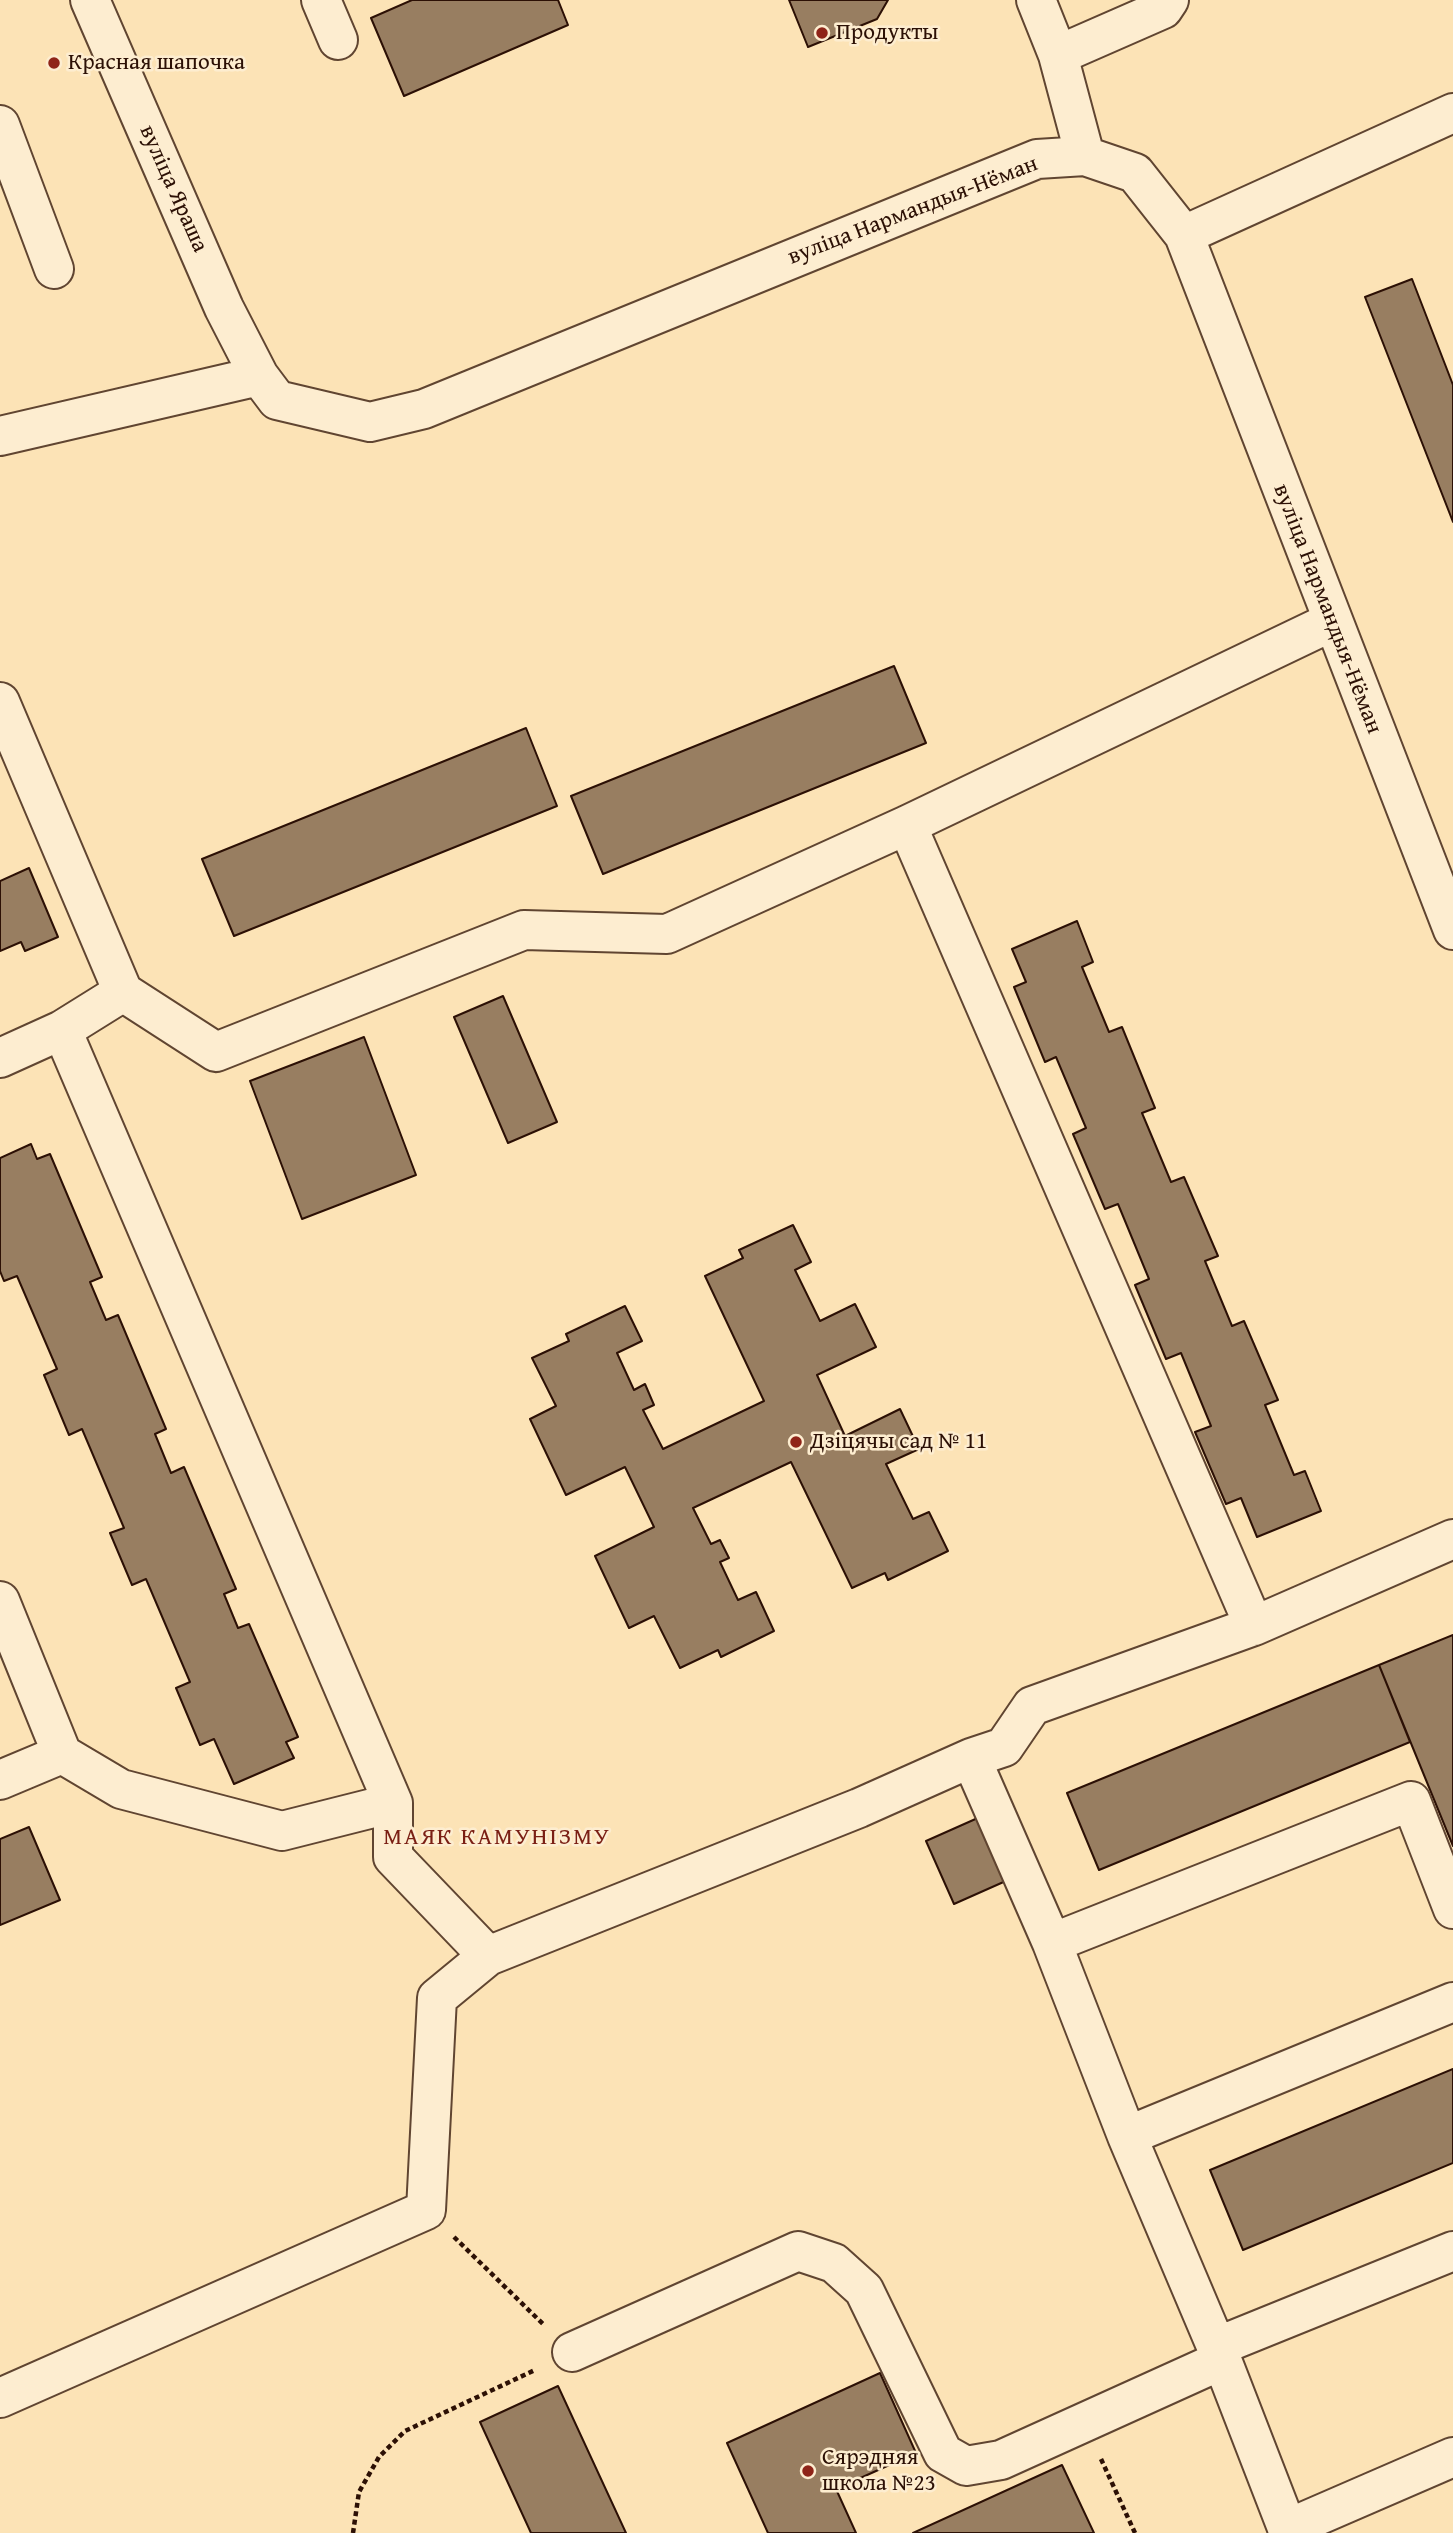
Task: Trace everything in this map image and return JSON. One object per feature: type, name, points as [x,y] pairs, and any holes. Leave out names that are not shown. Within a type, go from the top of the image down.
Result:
[{"type":"street","name":"вуліца Яраша","points":[[90,0],[224,308],[259,376]]},
{"type":"street","points":[[321,0],[338,40]]},
{"type":"street","points":[[1036,0],[1058,55],[1085,156]]},
{"type":"street","points":[[1058,55],[1163,9],[1169,0]]},
{"type":"street","points":[[1184,235],[1453,113]]},
{"type":"street","points":[[0,125],[54,269]]},
{"type":"street","name":"вуліца Нармандыя-Нёман","points":[[259,376],[277,400],[370,422],[424,409],[1037,159],[1085,156],[1135,173],[1184,235],[1331,622],[1453,930]]},
{"type":"street","points":[[0,436],[259,376]]},
{"type":"street","points":[[0,702],[123,992],[216,1052],[524,930],[667,934],[907,824],[1331,622]]},
{"type":"street","points":[[907,824],[1254,1626]]},
{"type":"street","points":[[0,1058],[62,1030],[123,992]]},
{"type":"street","points":[[62,1030],[393,1803],[393,1857],[488,1956]]},
{"type":"street","points":[[0,2398],[426,2210],[437,1998],[488,1956],[859,1808],[971,1758],[1004,1747],[1032,1706],[1254,1626],[1453,1539]]},
{"type":"street","points":[[0,1601],[62,1754],[121,1789],[282,1832],[393,1803]]},
{"type":"street","points":[[0,1780],[62,1754]]},
{"type":"street","points":[[971,1758],[1052,1943],[1126,2136],[1219,2354],[1288,2531],[1453,2457]]},
{"type":"street","points":[[1052,1943],[1411,1801],[1453,1909]]},
{"type":"street","points":[[1126,2136],[1453,2002]]},
{"type":"street","points":[[572,2352],[798,2251],[834,2263],[864,2290],[943,2453],[966,2466],[1001,2460],[1085,2423],[1219,2354],[1453,2251]]},
{"type":"path","points":[[353,2533],[359,2492],[379,2457],[405,2431],[572,2352],[426,2210]]},
{"type":"path","points":[[1085,2423],[1135,2533]]},
{"type":"building","points":[[412,0],[558,0],[568,25],[404,96],[371,18]]},
{"type":"building","name":"Продукты","points":[[789,0],[888,0],[877,19],[808,47]]},
{"type":"building","points":[[1412,279],[1453,385],[1453,522],[1365,297]]},
{"type":"building","points":[[894,666],[926,743],[603,874],[571,796]]},
{"type":"building","points":[[526,728],[557,806],[234,936],[202,859]]},
{"type":"building","points":[[29,868],[58,937],[25,951],[21,942],[0,951],[0,881]]},
{"type":"building","points":[[1077,921],[1093,962],[1082,967],[1109,1032],[1122,1027],[1155,1108],[1142,1113],[1171,1182],[1184,1177],[1218,1256],[1205,1261],[1232,1326],[1244,1321],[1278,1400],[1265,1405],[1294,1475],[1305,1471],[1321,1511],[1257,1537],[1241,1498],[1226,1504],[1195,1432],[1211,1426],[1181,1353],[1166,1359],[1135,1285],[1149,1279],[1118,1204],[1105,1209],[1073,1134],[1086,1128],[1056,1057],[1045,1062],[1014,987],[1026,982],[1012,949]]},
{"type":"building","points":[[503,996],[557,1122],[508,1143],[454,1017]]},
{"type":"building","points":[[364,1037],[416,1175],[302,1219],[250,1081]]},
{"type":"building","points":[[31,1144],[37,1159],[50,1154],[102,1277],[90,1282],[106,1320],[118,1315],[166,1429],[155,1434],[171,1473],[184,1467],[236,1589],[224,1594],[238,1628],[249,1624],[298,1737],[286,1742],[294,1758],[234,1784],[214,1739],[200,1745],[176,1688],[190,1682],[146,1579],[132,1585],[110,1533],[124,1528],[82,1429],[69,1435],[44,1375],[57,1369],[17,1276],[4,1281],[0,1271],[0,1158]]},
{"type":"building","name":"Дзіцячы сад № 11","points":[[793,1225],[811,1262],[795,1270],[820,1321],[855,1304],[876,1347],[817,1375],[845,1436],[900,1409],[919,1449],[886,1464],[913,1519],[929,1512],[948,1551],[888,1580],[885,1573],[852,1588],[791,1462],[693,1508],[711,1544],[720,1540],[729,1558],[720,1562],[738,1600],[756,1592],[774,1631],[721,1657],[718,1650],[680,1668],[654,1616],[629,1628],[595,1556],[654,1527],[625,1467],[566,1495],[530,1419],[556,1406],[532,1358],[569,1341],[566,1334],[625,1306],[642,1341],[617,1353],[634,1390],[645,1384],[654,1405],[643,1410],[663,1449],[764,1401],[705,1276],[743,1258],[739,1250]]},
{"type":"building","points":[[1453,1635],[1453,1846],[1379,1665]]},
{"type":"building","points":[[1379,1665],[1410,1742],[1099,1870],[1067,1793]]},
{"type":"building","points":[[980,1817],[1008,1880],[954,1904],[926,1841]]},
{"type":"building","points":[[29,1827],[60,1900],[0,1925],[0,1839]]},
{"type":"building","points":[[1453,2069],[1453,2163],[1243,2250],[1210,2170]]},
{"type":"building","name":"Сярэдняя школа №23","points":[[880,2373],[916,2453],[836,2489],[856,2533],[768,2533],[727,2443]]},
{"type":"building","points":[[558,2386],[626,2533],[531,2533],[480,2422]]},
{"type":"building","name":"Сярэдняя школа №23","points":[[1062,2465],[1094,2533],[913,2533]]},
{"type":"place","name":"Продукты","points":[[822,33]]},
{"type":"place","name":"Красная шапочка","points":[[54,63]]},
{"type":"place","name":"Дзіцячы сад № 11","points":[[796,1442]]},
{"type":"place","name":"Сярэдняя школа №23","points":[[808,2471]]},
{"type":"district","name":"МАЯК КАМУНІЗМУ","points":[[497,1838]]}]
